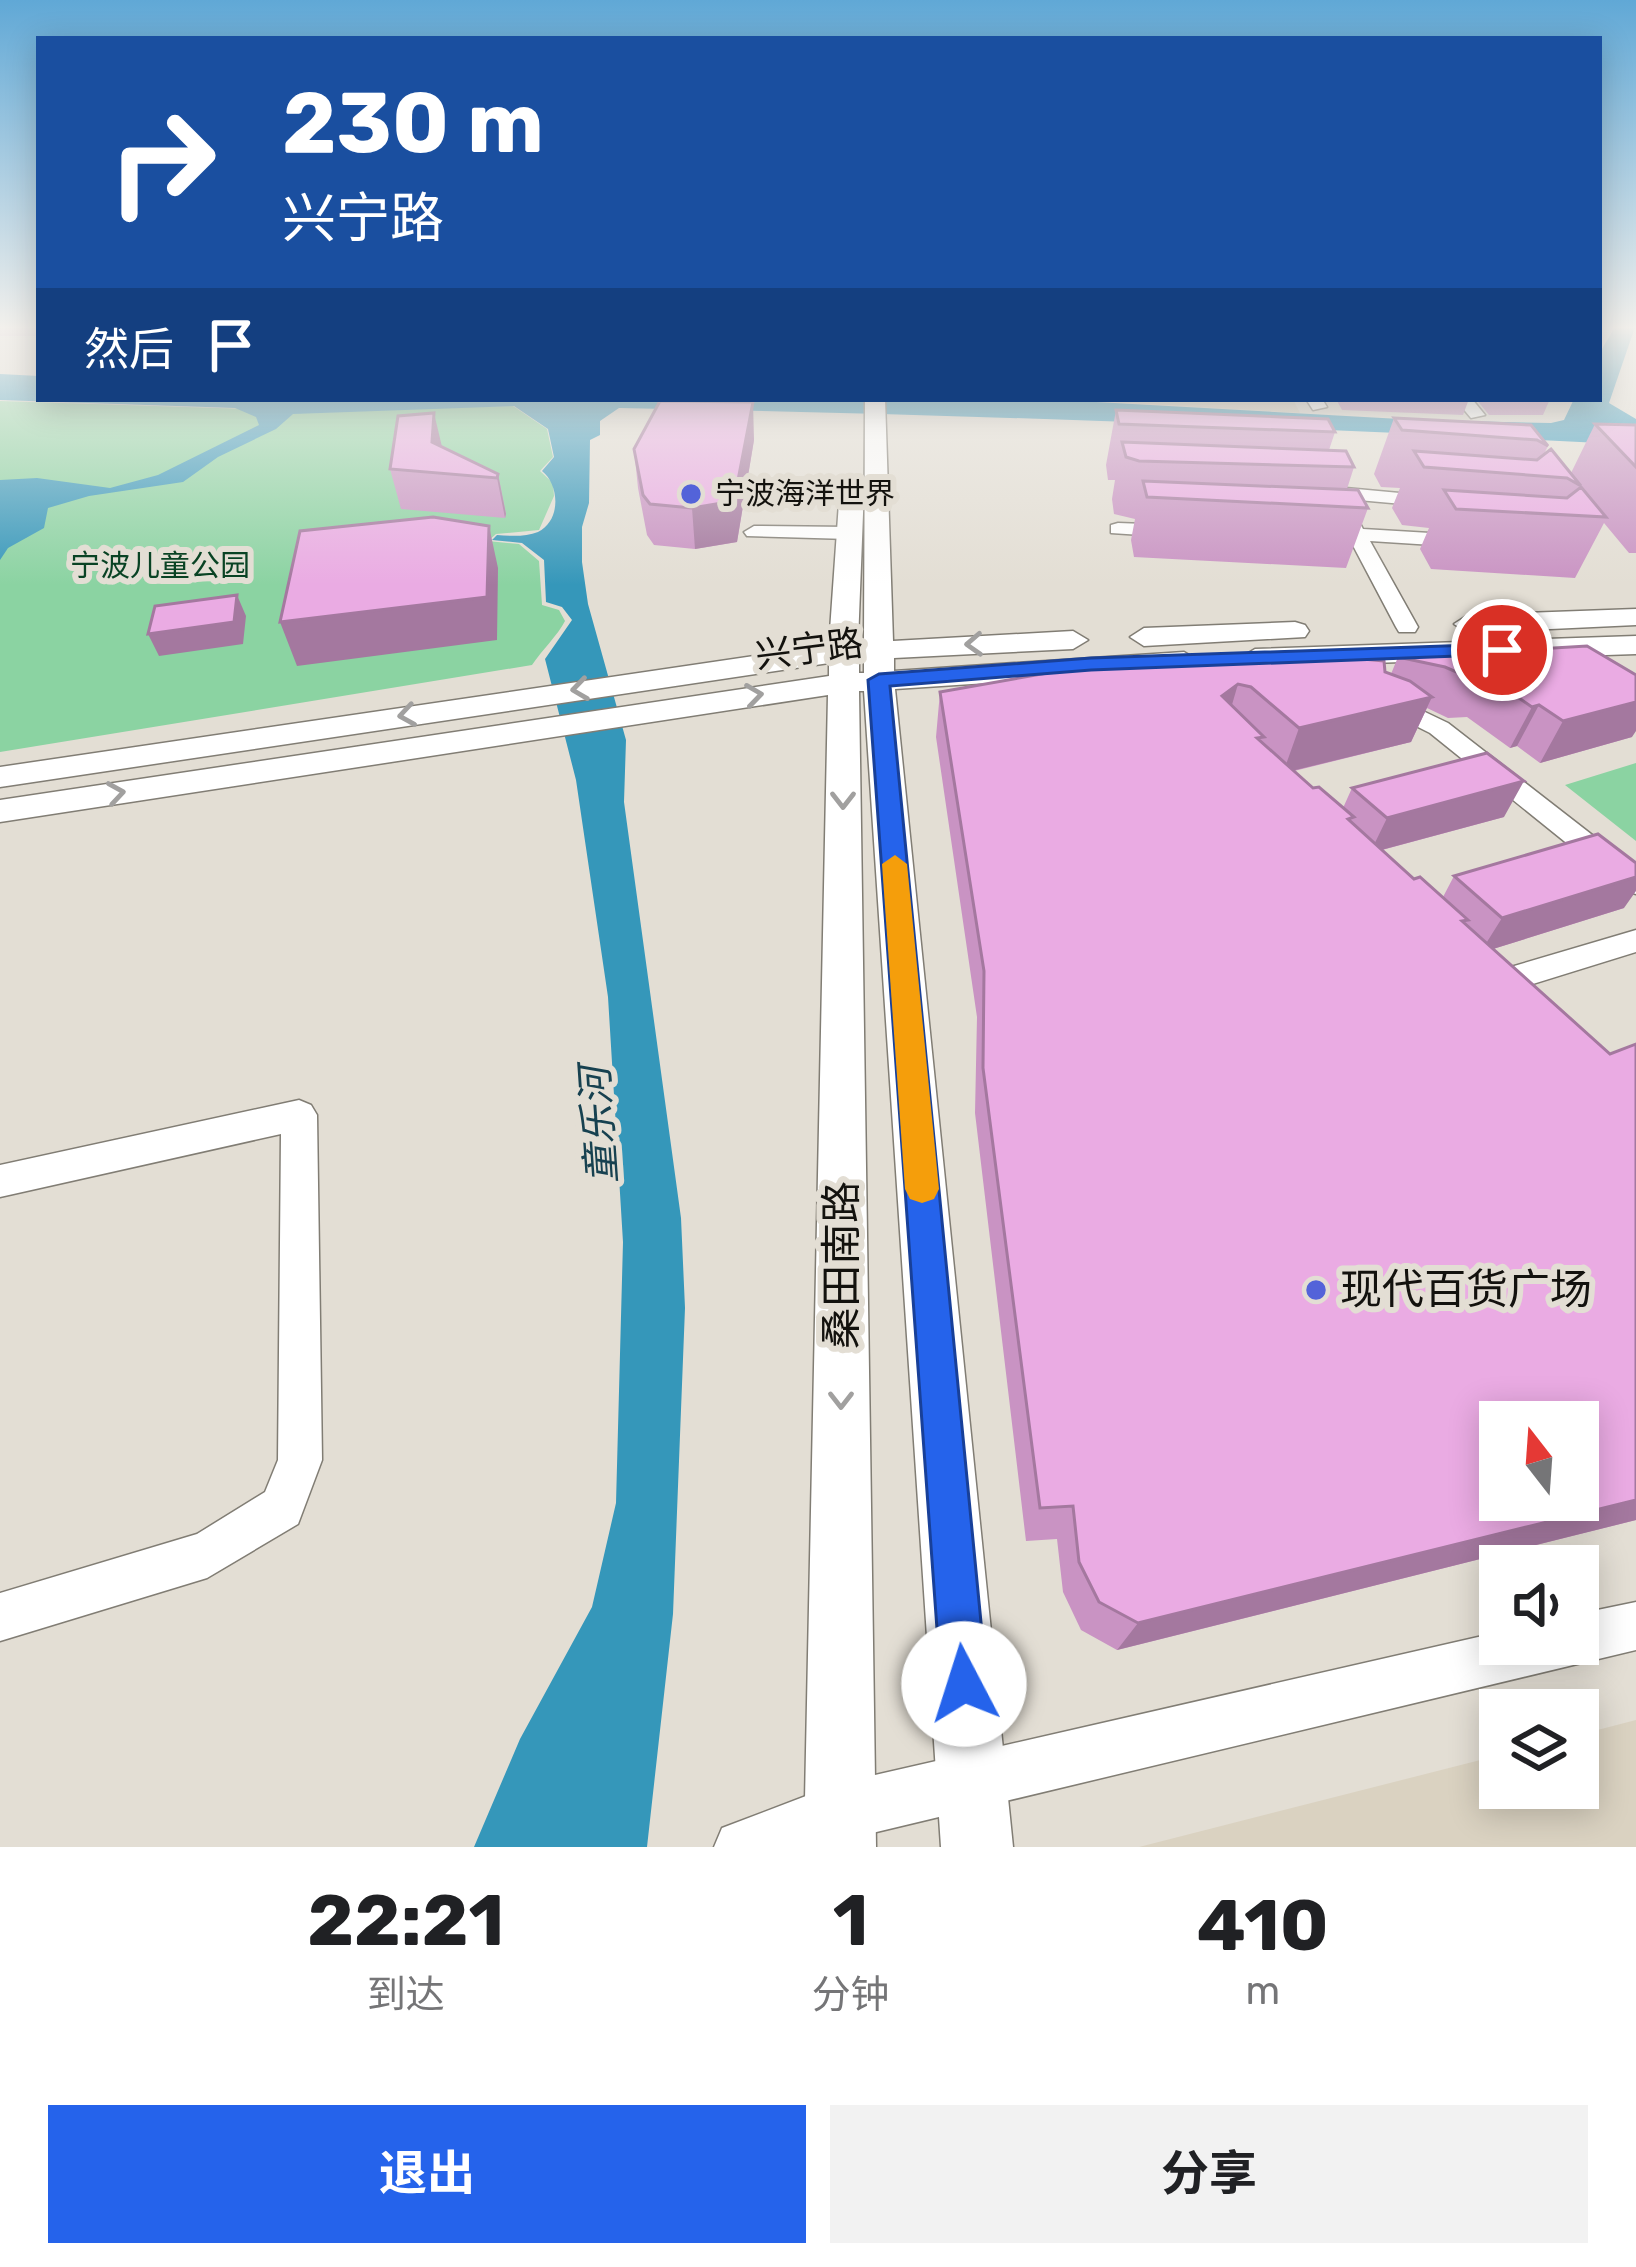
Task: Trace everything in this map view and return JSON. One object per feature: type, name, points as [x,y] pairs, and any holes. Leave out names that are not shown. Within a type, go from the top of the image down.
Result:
[{"type":"main road","points":[[858,413],[865,440],[861,666]]},
{"type":"main road","points":[[861,666],[849,533],[872,413]]},
{"type":"main road","name":"兴宁路","points":[[0,777],[861,666],[1407,627],[1636,616]]},
{"type":"main road","name":"兴宁路","points":[[861,666],[1091,664],[1636,645]]},
{"type":"main road","name":"桑田南路","points":[[861,666],[977,1847]]},
{"type":"main road","name":"桑田南路","points":[[840,1828],[861,666]]},
{"type":"main road","name":"兴宁路","points":[[0,812],[528,712]]},
{"type":"street","points":[[1407,627],[1328,491],[1467,503]]},
{"type":"street","points":[[1118,529],[1184,531]]},
{"type":"street","points":[[754,532],[849,533]]},
{"type":"street","points":[[1351,537],[1492,544]]},
{"type":"street","points":[[1323,656],[1351,683]]},
{"type":"street","points":[[1379,710],[1416,717],[1439,728],[1636,884]]},
{"type":"street","points":[[1458,960],[1489,979],[1504,981],[1636,941]]},
{"type":"street","points":[[0,1181],[299,1115],[300,1460],[281,1508],[207,1554],[0,1617]]},
{"type":"street","points":[[1599,1634],[1636,1626]]},
{"type":"street","points":[[741,1847],[840,1828],[971,1779],[1479,1662]]},
{"type":"shaded area","points":[[1636,1720],[1636,1847],[1139,1847],[1479,1760],[1479,1809],[1599,1809],[1599,1730]]},
{"type":"green space","name":"宁波儿童公园","points":[[0,413],[524,413],[547,429],[553,457],[540,471],[553,483],[554,496],[539,530],[496,534],[488,541],[519,544],[539,561],[542,605],[559,610],[565,621],[532,665],[0,752]]},
{"type":"green space","points":[[1636,763],[1636,841],[1565,785]]},
{"type":"water","points":[[247,413],[315,413],[293,414],[276,429],[218,457],[183,482],[89,496],[48,508],[44,528],[8,548],[0,560],[0,480],[37,478],[110,488],[158,475],[259,425]]},
{"type":"water","points":[[525,413],[611,413],[600,421],[600,435],[590,440],[582,562],[588,604],[626,740],[624,802],[681,1218],[685,1308],[673,1614],[647,1847],[474,1847],[520,1739],[592,1607],[616,1503],[623,1242],[608,997],[576,780],[545,659],[572,620],[562,607],[546,602],[544,560],[522,543],[492,540],[497,535],[538,532],[551,519],[555,493],[542,471],[554,457],[548,429]]},
{"type":"water","points":[[822,413],[1296,413],[1418,420],[1564,420],[1567,413],[1626,413],[1636,419],[1636,445]]},
{"type":"building","points":[[434,413],[432,442],[498,474],[497,478],[390,469],[398,416]]},
{"type":"building","points":[[653,413],[751,413],[734,501],[692,508],[650,504],[643,495],[634,449]]},
{"type":"building","points":[[1117,413],[1191,413],[1328,419],[1335,432],[1119,424]]},
{"type":"building","points":[[1394,418],[1531,425],[1548,446],[1537,440],[1402,430]]},
{"type":"building","points":[[1595,424],[1636,425],[1636,467]]},
{"type":"building","points":[[1122,442],[1346,451],[1354,467],[1139,461],[1126,457]]},
{"type":"building","points":[[1551,449],[1581,486],[1567,478],[1424,467],[1414,451],[1537,460]]},
{"type":"building","points":[[1143,481],[1358,490],[1368,508],[1147,497]]},
{"type":"building","points":[[1581,487],[1606,517],[1456,509],[1444,490],[1567,498]]},
{"type":"building","points":[[433,517],[489,526],[487,597],[280,622],[300,531]]},
{"type":"building","points":[[237,595],[234,622],[148,634],[155,606]]},
{"type":"building","points":[[1587,646],[1636,675],[1636,702],[1563,721],[1539,705],[1532,707],[1487,676],[1468,677],[1398,657]]},
{"type":"building","name":"现代百货广场","points":[[1331,656],[1384,661],[1385,672],[1410,681],[1432,697],[1299,728],[1251,687],[1238,684],[1222,696],[1264,737],[1257,738],[1354,817],[1348,819],[1468,920],[1462,921],[1610,1054],[1636,1044],[1636,1500],[1599,1509],[1599,1401],[1479,1401],[1479,1521],[1551,1521],[1138,1623],[1099,1602],[1079,1562],[1073,1506],[1040,1508],[983,1068],[984,971],[940,692],[1070,669],[1169,659]]},
{"type":"building","points":[[1487,753],[1524,781],[1387,818],[1352,788]]},
{"type":"building","points":[[1598,834],[1636,863],[1636,877],[1502,918],[1454,876]]},
{"type":"slow traffic","points":[[895,864],[922,1189]]},
{"type":"place","name":"宁波海洋世界","points":[[691,494]]},
{"type":"place","name":"现代百货广场","points":[[1316,1290]]},
{"type":"route","points":[[964,1684],[879,680],[1091,664],[1502,650]]},
{"type":"water label","name":"童乐河","points":[[599,1125]]}]
